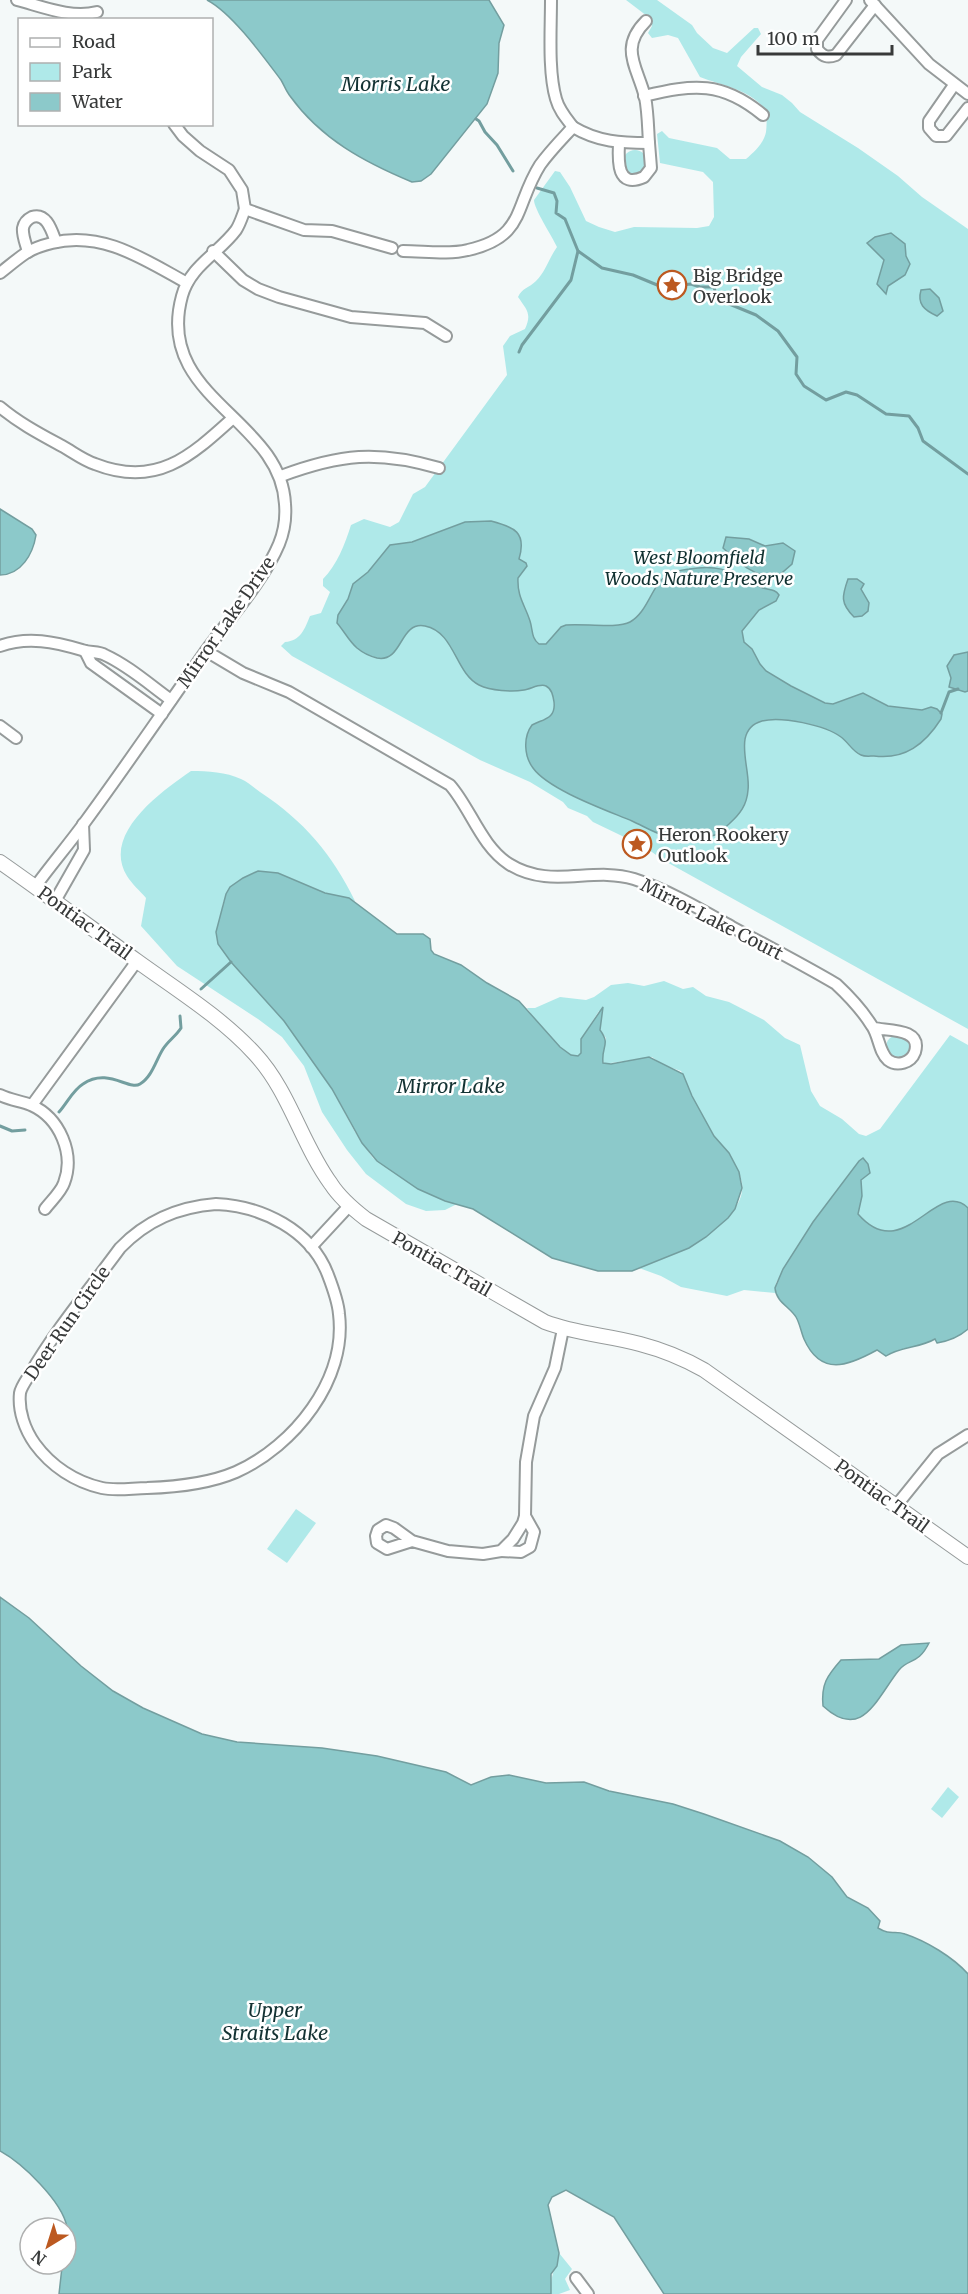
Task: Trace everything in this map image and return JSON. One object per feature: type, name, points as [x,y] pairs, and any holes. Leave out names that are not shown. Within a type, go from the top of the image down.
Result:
[{"type":"main road","name":"Pontiac Trail","points":[[0,862],[216,1019],[255,1054],[282,1090],[305,1139],[331,1185],[349,1206],[366,1220],[529,1314],[563,1329],[646,1345],[683,1358],[704,1370],[968,1557]]},
{"type":"street","points":[[17,0],[60,11],[97,12]]},
{"type":"street","points":[[550,0],[555,98],[561,112],[573,127],[597,139],[619,143],[649,144]]},
{"type":"street","points":[[846,0],[817,40],[817,49],[824,56],[836,55],[873,2],[929,64],[954,86],[968,94]]},
{"type":"street","points":[[619,143],[619,168],[625,177],[632,179],[644,177],[651,168],[644,96],[630,48],[634,35],[646,21]]},
{"type":"street","points":[[954,86],[929,121],[929,128],[936,136],[945,136],[968,108]]},
{"type":"street","points":[[644,96],[684,87],[711,87],[734,94],[763,115]]},
{"type":"street","points":[[176,126],[200,151],[229,170],[242,190],[244,209],[304,230],[332,231],[392,248]]},
{"type":"street","points":[[403,251],[465,251],[488,244],[503,236],[515,222],[540,166],[573,127]]},
{"type":"street","name":"Mirror Lake Drive","points":[[35,887],[162,714],[269,563],[280,542],[285,521],[281,476],[271,459],[200,384],[190,370],[183,353],[179,318],[181,299],[187,283],[213,251],[235,231],[244,209]]},
{"type":"street","points":[[28,252],[23,229],[32,217],[43,218],[47,221],[57,242]]},
{"type":"street","points":[[0,273],[28,252],[57,242],[82,239],[105,243],[128,251],[187,283]]},
{"type":"street","points":[[213,251],[243,280],[279,297],[351,317],[425,323],[446,336]]},
{"type":"street","points":[[0,406],[15,420],[94,464],[124,473],[150,472],[170,467],[189,456],[233,418]]},
{"type":"street","points":[[281,476],[330,460],[354,456],[400,458],[439,468]]},
{"type":"street","points":[[0,646],[23,641],[44,641],[97,652],[106,655],[171,700]]},
{"type":"street","points":[[85,651],[91,663],[162,714]]},
{"type":"street","name":"Mirror Lake Court","points":[[206,651],[243,673],[289,692],[450,784],[462,799],[492,849],[510,864],[528,872],[556,878],[612,874],[633,879],[668,893],[836,984],[851,998],[874,1028]]},
{"type":"street","points":[[113,679],[122,666]]},
{"type":"street","points":[[0,726],[16,738]]},
{"type":"street","points":[[55,901],[84,850],[83,824]]},
{"type":"street","points":[[32,1106],[137,961]]},
{"type":"street","points":[[0,1095],[32,1106],[51,1119],[68,1150],[68,1167],[63,1185],[45,1209]]},
{"type":"street","name":"Deer Run Circle","points":[[235,1204],[258,1210],[279,1220],[311,1247],[326,1270],[336,1295],[340,1317],[339,1345],[332,1372],[320,1395],[300,1423],[275,1447],[256,1461],[210,1481],[166,1487],[103,1488],[62,1472],[45,1457],[32,1440],[21,1415],[20,1391],[41,1356],[120,1248],[135,1233],[153,1221],[177,1210],[197,1205],[235,1204]]},
{"type":"street","points":[[311,1247],[349,1206]]},
{"type":"street","points":[[501,1551],[517,1534],[525,1516],[525,1478],[529,1436],[540,1400],[555,1368],[563,1329]]},
{"type":"street","points":[[896,1506],[938,1454],[968,1435]]},
{"type":"street","points":[[412,1541],[448,1551],[470,1554],[521,1552],[530,1546],[534,1532],[525,1516]]},
{"type":"street","points":[[576,2278],[588,2294]]},
{"type":"green space","name":"West Bloomfield Woods Nature Preserve","points":[[626,0],[657,0],[692,25],[713,48],[727,53],[754,28],[758,28],[761,34],[741,57],[737,66],[762,87],[782,95],[800,112],[898,176],[922,197],[968,229],[968,1029],[663,860],[645,847],[568,808],[563,802],[530,782],[480,760],[292,656],[281,646],[299,636],[310,616],[321,613],[330,592],[323,586],[323,579],[336,561],[351,525],[364,519],[390,527],[399,522],[413,494],[425,487],[507,375],[503,346],[510,336],[525,329],[528,320],[526,309],[518,297],[539,277],[557,247],[534,200],[555,171],[560,172],[570,187],[586,221],[599,227],[615,232],[634,227],[697,228],[709,226],[714,217],[713,182],[703,172],[660,163],[657,134],[662,131],[669,138],[717,148],[730,159],[746,159],[763,140],[768,113],[762,105],[746,94],[700,77],[678,38],[668,35],[652,38],[648,33],[652,26],[647,16]]},
{"type":"green space","points":[[635,150],[644,153],[647,162],[644,171],[635,174],[626,171],[623,162],[626,153]]},
{"type":"green space","points":[[191,771],[223,773],[246,782],[276,803],[303,827],[337,868],[355,901],[325,893],[278,873],[258,871],[243,878],[228,890],[223,903],[217,940],[231,962],[284,1021],[332,1089],[355,1132],[373,1158],[445,1201],[457,1204],[445,1210],[426,1211],[406,1204],[366,1174],[322,1112],[304,1066],[282,1037],[177,966],[141,926],[146,898],[127,876],[121,860],[122,845],[138,815],[165,790]]},
{"type":"green space","points":[[664,981],[683,989],[693,987],[706,996],[729,1002],[764,1020],[785,1038],[800,1045],[811,1091],[820,1106],[842,1119],[859,1134],[866,1136],[880,1129],[950,1035],[968,1045],[968,1296],[792,1255],[776,1283],[775,1293],[744,1290],[727,1296],[681,1287],[639,1268],[686,1247],[720,1225],[733,1212],[740,1198],[742,1183],[737,1168],[704,1119],[681,1071],[663,1065],[652,1057],[604,1064],[602,1057],[606,1038],[600,1030],[599,1011],[581,1039],[581,1053],[578,1056],[571,1055],[550,1038],[527,1008],[535,1008],[560,997],[586,1000],[611,985],[628,983],[644,986]]},
{"type":"green space","points":[[898,1035],[903,1036],[909,1042],[909,1052],[903,1058],[898,1059],[893,1058],[887,1052],[886,1047],[887,1042],[893,1036]]},
{"type":"green space","points":[[296,1509],[316,1523],[287,1563],[267,1549]]},
{"type":"green space","points":[[948,1787],[959,1797],[942,1818],[931,1809]]},
{"type":"green space","points":[[559,2253],[572,2269],[565,2279],[570,2290],[551,2294],[552,2278]]},
{"type":"water","name":"Morris Lake","points":[[207,0],[489,0],[504,25],[499,43],[498,73],[487,104],[431,174],[421,181],[412,182],[360,157],[315,125],[290,96],[281,80],[247,36],[217,6]]},
{"type":"water","points":[[891,233],[905,244],[906,256],[910,264],[905,275],[888,286],[886,294],[877,284],[884,260],[867,243],[875,237]]},
{"type":"water","points":[[930,289],[939,298],[943,311],[937,316],[925,309],[921,303],[921,290]]},
{"type":"water","points":[[0,509],[32,529],[36,535],[25,562],[14,571],[0,575]]},
{"type":"water","points":[[491,521],[512,529],[520,537],[519,559],[527,566],[518,578],[519,590],[533,636],[539,644],[546,644],[561,627],[566,625],[617,625],[630,622],[641,612],[657,586],[667,575],[681,570],[721,569],[779,595],[776,601],[759,610],[742,631],[744,642],[752,649],[766,671],[825,703],[833,704],[863,693],[888,706],[922,710],[931,707],[937,709],[942,714],[941,719],[921,743],[905,753],[885,757],[861,755],[855,752],[844,739],[825,729],[780,720],[762,721],[747,732],[745,741],[748,781],[746,800],[736,817],[721,832],[705,837],[675,837],[652,831],[564,792],[533,768],[528,758],[527,735],[532,725],[548,718],[553,712],[553,697],[548,687],[541,685],[524,690],[508,691],[489,689],[479,685],[465,672],[443,636],[425,626],[417,626],[410,630],[392,654],[385,658],[377,658],[357,648],[337,623],[338,615],[348,599],[353,584],[368,572],[390,545],[412,542],[465,522]]},
{"type":"water","points":[[726,537],[749,539],[765,546],[783,543],[795,551],[792,564],[776,578],[760,575],[741,564],[723,548]]},
{"type":"water","points":[[848,579],[857,579],[864,584],[861,589],[869,603],[868,611],[862,616],[854,617],[844,603]]},
{"type":"water","points":[[968,652],[968,691],[965,692],[949,687],[951,678],[947,666],[954,655]]},
{"type":"water","name":"Mirror Lake","points":[[258,871],[278,873],[325,893],[349,898],[397,934],[423,934],[430,939],[431,950],[434,954],[461,965],[519,1001],[560,1047],[571,1055],[578,1056],[581,1053],[581,1039],[603,1007],[600,1030],[605,1039],[603,1063],[611,1064],[649,1057],[683,1074],[714,1136],[729,1153],[739,1172],[742,1188],[735,1209],[706,1237],[689,1248],[632,1271],[598,1271],[552,1258],[473,1209],[445,1201],[418,1189],[377,1161],[362,1143],[332,1089],[284,1021],[231,962],[218,944],[216,932],[226,894],[230,887]]},
{"type":"water","points":[[863,1158],[868,1164],[870,1173],[861,1180],[862,1196],[858,1214],[875,1228],[890,1231],[905,1227],[944,1203],[956,1202],[968,1208],[968,1329],[950,1340],[937,1343],[935,1339],[886,1356],[877,1350],[846,1364],[836,1365],[819,1359],[811,1351],[804,1339],[799,1322],[781,1301],[775,1288],[783,1269],[813,1222]]},
{"type":"water","name":"Upper Straits Lake","points":[[0,1597],[29,1618],[81,1666],[113,1691],[143,1708],[202,1734],[237,1742],[322,1748],[377,1756],[446,1772],[471,1785],[491,1777],[509,1775],[546,1783],[584,1782],[609,1791],[673,1804],[780,1841],[808,1857],[832,1877],[847,1897],[868,1908],[880,1921],[878,1928],[886,1932],[901,1933],[930,1945],[968,1974],[968,2294],[664,2294],[614,2217],[566,2190],[552,2197],[548,2205],[559,2253],[557,2266],[551,2274],[551,2294],[59,2294],[61,2276],[78,2276],[78,2216],[63,2216],[58,2206],[30,2173],[0,2151]]},
{"type":"water","points":[[929,1643],[921,1655],[899,1670],[875,1704],[858,1718],[848,1720],[837,1716],[823,1706],[826,1681],[841,1660],[879,1659],[901,1645]]},
{"type":"waterway","points":[[476,119],[497,145],[513,171]]},
{"type":"waterway","points":[[537,188],[554,193],[557,201],[556,213],[565,219],[578,251],[602,268],[633,275],[662,287],[691,284],[700,287],[714,287],[716,295],[722,301],[756,315],[778,331],[797,357],[796,374],[804,386],[826,400],[846,392],[857,395],[886,414],[909,416],[918,428],[923,441],[968,474]]},
{"type":"waterway","points":[[519,352],[571,280],[578,251]]},
{"type":"waterway","points":[[941,713],[949,692],[958,689]]},
{"type":"waterway","points":[[201,989],[231,962]]},
{"type":"waterway","points":[[59,1112],[76,1090],[92,1079],[109,1078],[130,1085],[144,1081],[151,1073],[163,1049],[181,1028],[180,1016]]},
{"type":"waterway","points":[[0,1126],[12,1131],[25,1130]]},
{"type":"place","name":"Big Bridge Overlook","points":[[672,285]]},
{"type":"place","name":"Heron Rookery Outlook","points":[[637,844]]}]
